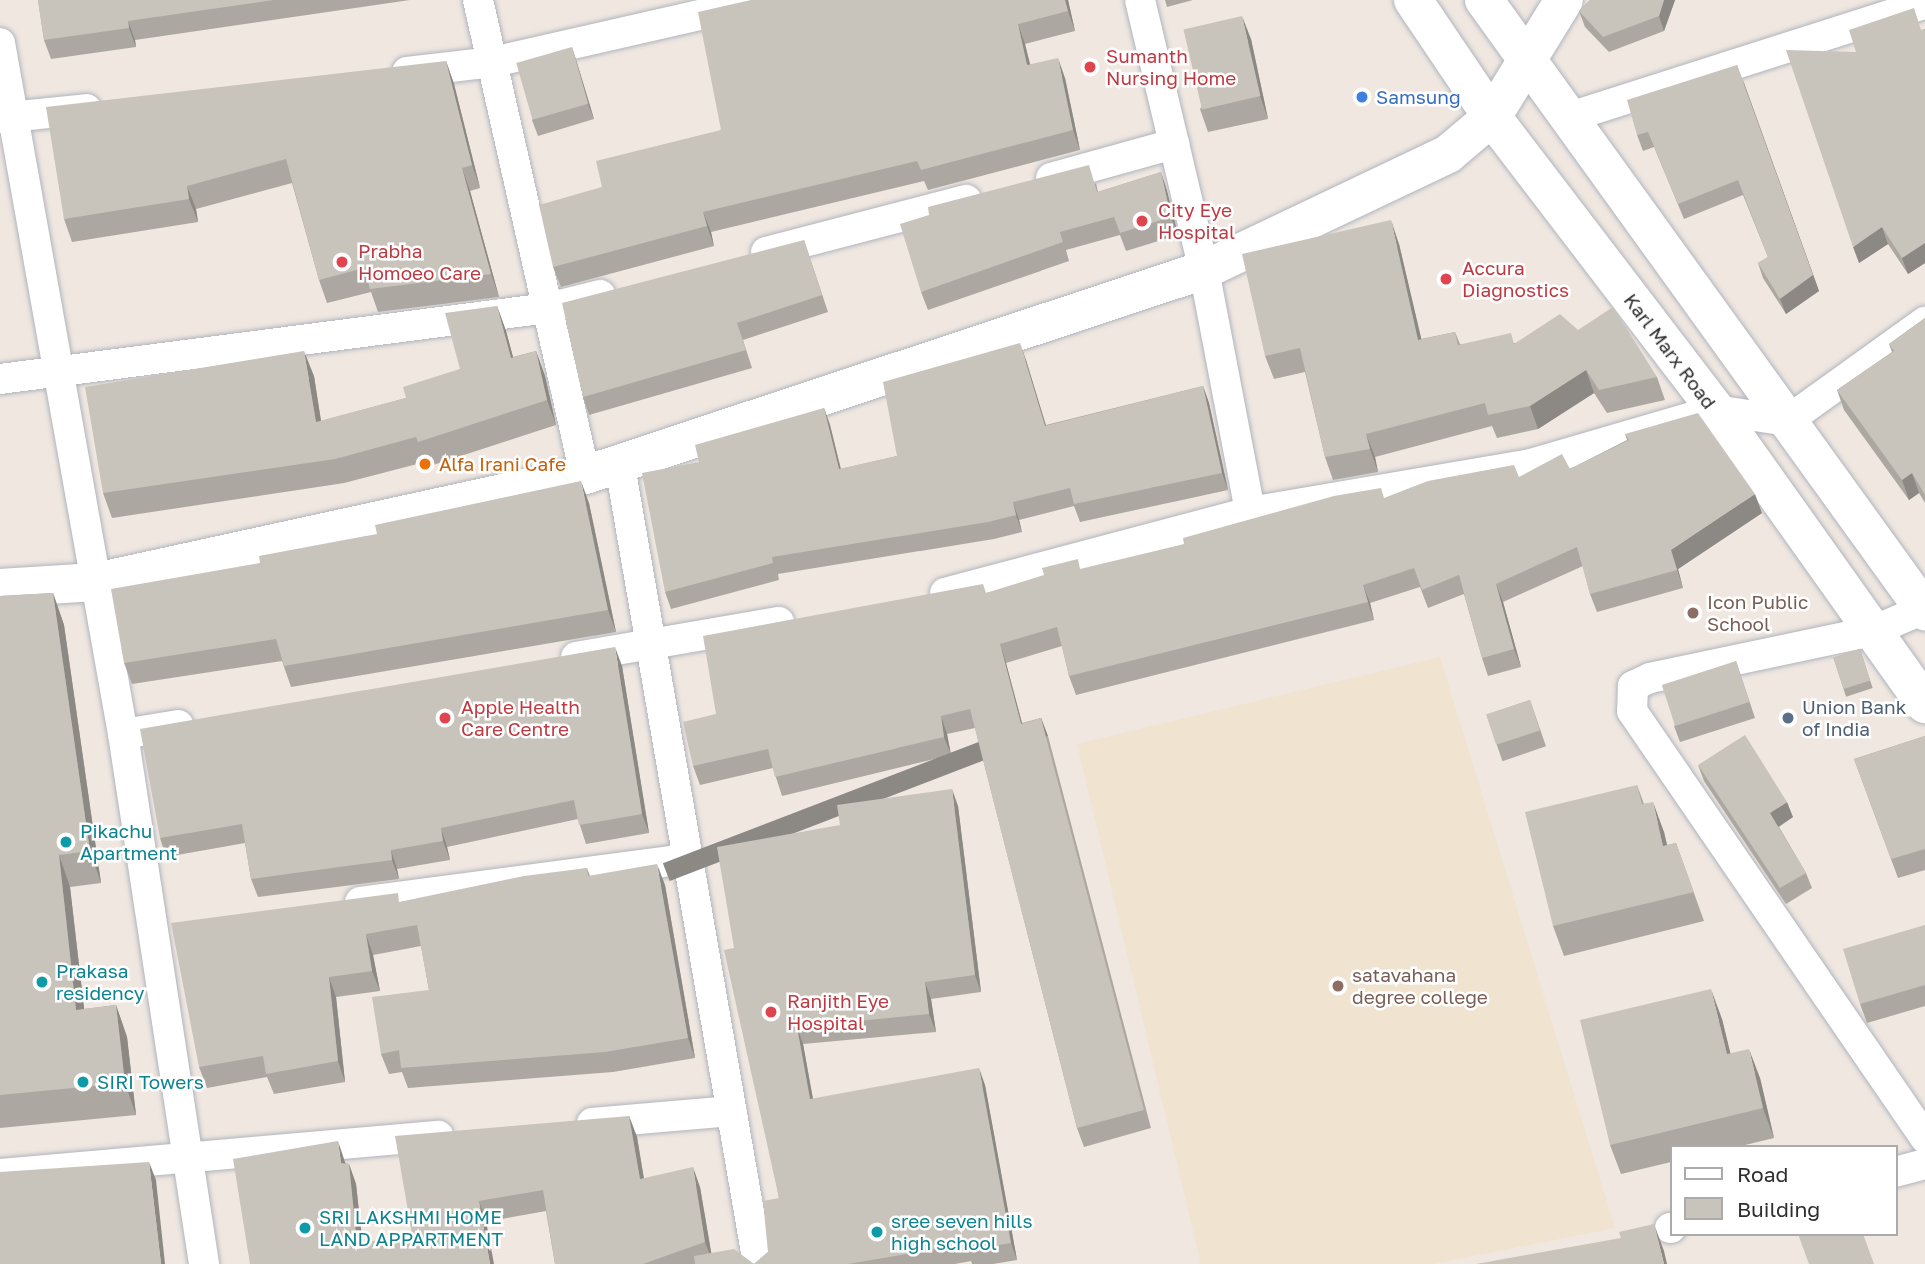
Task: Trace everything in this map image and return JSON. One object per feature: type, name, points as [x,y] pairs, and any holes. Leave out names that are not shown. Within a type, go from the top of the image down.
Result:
[{"type":"street","points":[[478,0],[547,305],[602,470],[649,645],[758,1264]]},
{"type":"street","points":[[383,75],[492,62],[767,0]]},
{"type":"street","points":[[1140,0],[1204,270],[1250,512]]},
{"type":"street","name":"Karl Marx Road","points":[[1413,0],[1492,117],[1716,410],[1925,704]]},
{"type":"street","points":[[1484,0],[1525,60],[1573,116],[1787,421],[1924,610],[1873,631],[1650,678],[1633,686],[1632,712],[1925,1138]]},
{"type":"street","points":[[0,588],[96,582],[602,470],[1204,270],[1448,153],[1492,117],[1564,0]]},
{"type":"street","points":[[1573,116],[1925,4]]},
{"type":"street","points":[[0,43],[7,118],[59,376],[123,734],[165,927],[186,1158],[204,1264]]},
{"type":"street","points":[[7,118],[123,105]]},
{"type":"street","points":[[737,259],[1174,144]]},
{"type":"street","points":[[0,379],[59,376],[547,305],[629,287]]},
{"type":"street","points":[[911,599],[980,587],[1250,512],[1531,464],[1716,410],[1787,421],[1925,322]]},
{"type":"street","points":[[541,663],[815,616]]},
{"type":"street","points":[[123,734],[204,720]]},
{"type":"street","points":[[329,906],[685,859]]},
{"type":"street","points":[[567,1125],[731,1111]]},
{"type":"street","points":[[0,1174],[472,1133]]},
{"type":"street","points":[[1897,1171],[1925,1164]]},
{"type":"shaded area","name":"satavahana degree college","points":[[1440,657],[1615,1228],[1433,1264],[1201,1264],[1077,744]]},
{"type":"building","points":[[38,0],[274,0],[128,21],[129,28],[44,40]]},
{"type":"building","points":[[751,0],[1065,0],[1068,11],[1018,24],[1027,65],[1058,58],[1073,130],[921,170],[917,161],[703,212],[707,226],[553,267],[539,205],[602,187],[596,161],[721,130],[698,12]]},
{"type":"building","points":[[1590,0],[1664,0],[1659,16],[1603,37],[1579,11]]},
{"type":"building","points":[[1914,8],[1921,30],[1925,29],[1925,243],[1902,258],[1882,227],[1853,247],[1786,50],[1856,52],[1849,30]]},
{"type":"building","points":[[1242,16],[1260,96],[1202,109],[1184,29]]},
{"type":"building","points":[[572,47],[588,104],[533,120],[516,63]]},
{"type":"building","points":[[446,61],[472,165],[462,168],[491,274],[370,289],[364,268],[319,280],[286,159],[187,186],[189,199],[64,219],[46,107]]},
{"type":"building","points":[[1737,65],[1813,275],[1780,299],[1758,263],[1768,257],[1738,180],[1678,204],[1648,132],[1637,135],[1627,100]]},
{"type":"building","points":[[1089,165],[1097,192],[1161,172],[1171,217],[1120,233],[1114,217],[1060,232],[1063,242],[921,292],[900,224],[929,215],[928,207]]},
{"type":"building","points":[[1391,220],[1418,340],[1455,332],[1458,345],[1511,333],[1514,344],[1560,314],[1578,330],[1613,307],[1657,377],[1599,390],[1586,370],[1530,406],[1488,415],[1485,403],[1366,434],[1370,449],[1325,457],[1300,348],[1265,356],[1242,254]]},
{"type":"building","points":[[804,240],[822,295],[737,323],[746,350],[583,397],[562,303]]},
{"type":"building","points":[[497,306],[511,358],[536,351],[547,400],[418,442],[416,437],[335,459],[103,493],[85,387],[304,351],[316,422],[406,398],[403,387],[460,369],[445,313]]},
{"type":"building","points":[[1925,318],[1925,495],[1912,473],[1902,480],[1837,390],[1894,351],[1889,344]]},
{"type":"building","points":[[1020,343],[1045,426],[1203,386],[1222,473],[1074,504],[1070,488],[1013,502],[1016,515],[988,522],[772,557],[773,563],[665,592],[642,473],[699,462],[695,445],[824,408],[839,469],[897,456],[883,382]]},
{"type":"building","points":[[1698,413],[1755,494],[1671,550],[1677,570],[1590,594],[1577,547],[1496,584],[1514,649],[1482,658],[1459,575],[1422,590],[1414,568],[1363,585],[1368,602],[1069,676],[1057,627],[1000,644],[1021,724],[1041,718],[1144,1110],[1077,1128],[970,709],[941,716],[944,737],[775,777],[768,749],[693,766],[683,722],[716,714],[703,636],[983,584],[986,593],[1044,575],[1042,568],[1078,559],[1080,569],[1184,544],[1183,538],[1334,496],[1381,488],[1384,498],[1428,481],[1514,465],[1519,477],[1562,454],[1570,469],[1629,440],[1625,434]]},
{"type":"building","points":[[581,481],[608,610],[284,666],[276,639],[124,663],[111,589],[260,563],[259,556],[377,534],[375,525]]},
{"type":"building","points":[[53,593],[90,851],[59,855],[76,1010],[116,1005],[125,1083],[0,1095],[0,596]]},
{"type":"building","points":[[615,647],[642,814],[579,825],[574,800],[441,828],[443,841],[391,850],[392,860],[251,879],[242,824],[160,838],[140,729]]},
{"type":"building","points":[[1860,649],[1870,680],[1844,689],[1833,658]]},
{"type":"building","points":[[1736,661],[1749,702],[1675,726],[1662,685]]},
{"type":"building","points":[[1530,700],[1540,730],[1496,745],[1486,714]]},
{"type":"building","points":[[1745,735],[1787,802],[1770,813],[1806,873],[1780,888],[1698,765]]},
{"type":"building","points":[[1925,736],[1925,849],[1891,859],[1854,759]]},
{"type":"building","points":[[1637,785],[1642,804],[1653,802],[1663,846],[1676,843],[1694,892],[1553,926],[1525,812]]},
{"type":"building","points":[[952,789],[975,975],[925,982],[929,1014],[797,1027],[810,1099],[979,1068],[1011,1243],[967,1250],[966,1244],[848,1264],[754,1264],[768,1252],[763,1201],[779,1198],[724,950],[734,948],[717,847],[840,825],[837,805]]},
{"type":"building","points":[[657,864],[688,1038],[605,1052],[401,1068],[399,1050],[381,1054],[372,997],[429,990],[417,925],[366,934],[372,971],[329,977],[338,1061],[266,1074],[263,1056],[199,1067],[171,923],[398,893],[399,902],[524,876],[587,868],[588,876]]},
{"type":"building","points":[[1925,925],[1925,985],[1860,1004],[1843,949]]},
{"type":"building","points":[[1711,989],[1727,1054],[1749,1049],[1763,1108],[1610,1145],[1580,1020]]},
{"type":"building","points":[[629,1116],[640,1179],[693,1167],[705,1242],[643,1264],[555,1264],[543,1190],[479,1201],[490,1264],[250,1264],[233,1159],[338,1141],[341,1163],[349,1164],[357,1244],[412,1234],[395,1136]]},
{"type":"building","points":[[149,1162],[161,1264],[0,1264],[0,1172]]},
{"type":"building","points":[[1654,1224],[1664,1264],[1476,1264],[1621,1238],[1619,1232]]},
{"type":"building","points":[[1799,1236],[1864,1236],[1874,1264],[1809,1264]]},
{"type":"building","points":[[734,1249],[754,1264],[695,1264],[694,1256]]},
{"type":"place","name":"Sumanth Nursing Home","points":[[1090,67]]},
{"type":"place","name":"Samsung","points":[[1362,97]]},
{"type":"place","name":"City Eye Hospital","points":[[1142,221]]},
{"type":"place","name":"Prabha Homoeo Care","points":[[342,262]]},
{"type":"place","name":"Accura Diagnostics","points":[[1446,279]]},
{"type":"place","name":"Alfa Irani Cafe","points":[[425,464]]},
{"type":"place","name":"Icon Public School","points":[[1693,613]]},
{"type":"place","name":"Apple Health Care Centre","points":[[445,718]]},
{"type":"place","name":"Union Bank of India","points":[[1788,718]]},
{"type":"place","name":"Pikachu Apartment","points":[[66,842]]},
{"type":"place","name":"Prakasa residency","points":[[42,982]]},
{"type":"place","name":"satavahana degree college","points":[[1338,986]]},
{"type":"place","name":"Ranjith Eye Hospital","points":[[771,1012]]},
{"type":"place","name":"SIRI Towers","points":[[83,1082]]},
{"type":"place","name":"SRI LAKSHMI HOME LAND APPARTMENT","points":[[305,1228]]},
{"type":"place","name":"sree seven hills high school","points":[[877,1232]]}]
